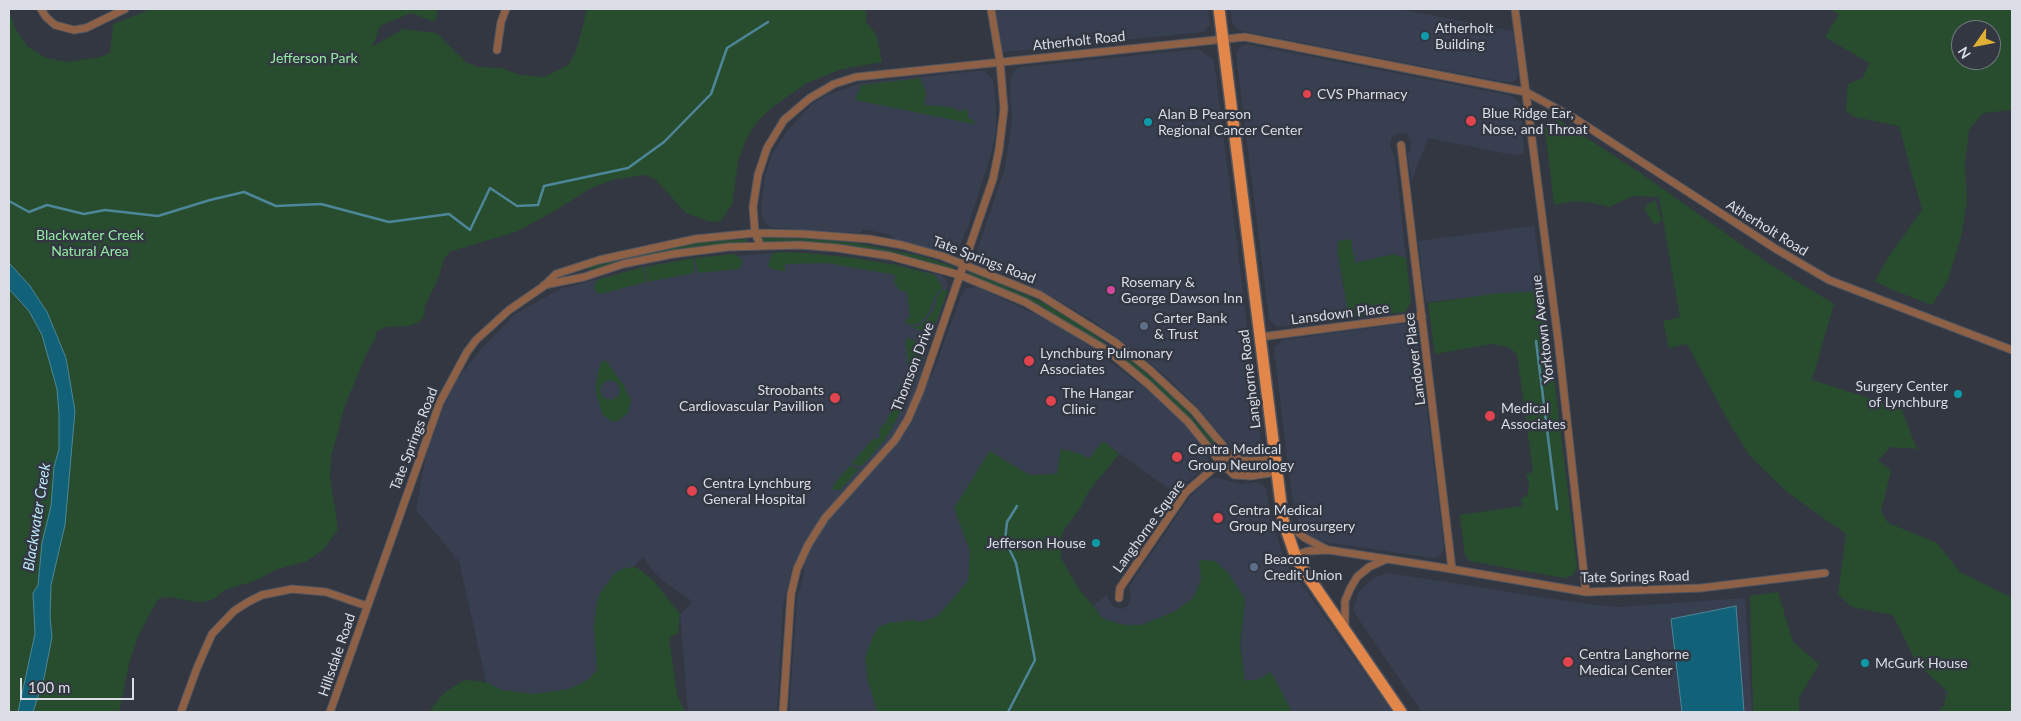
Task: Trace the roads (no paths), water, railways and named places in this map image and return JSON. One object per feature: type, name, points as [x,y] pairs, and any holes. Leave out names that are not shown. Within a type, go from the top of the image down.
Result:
[{"type":"main road","name":"Langhorne Road","points":[[1219,9],[1283,520],[1295,555],[1401,712]]},
{"type":"street","points":[[42,9],[46,17],[55,25],[74,30],[86,28],[125,9]]},
{"type":"street","points":[[497,50],[501,22],[506,9]]},
{"type":"street","name":"Thomson Drive","points":[[783,712],[791,594],[797,569],[808,545],[825,518],[895,440],[908,419],[920,391],[987,198],[999,150],[1004,109],[1000,62],[991,9]]},
{"type":"street","name":"Yorktown Avenue","points":[[1515,9],[1558,344],[1586,592]]},
{"type":"street","name":"Atherholt Road","points":[[760,246],[755,232],[753,207],[758,175],[767,148],[784,120],[810,98],[834,84],[856,77],[1245,37],[1526,92],[1574,118],[1776,249],[1829,280],[2012,350]]},
{"type":"street","name":"Landover Place","points":[[1401,145],[1452,569]]},
{"type":"street","name":"Atherholt Road","points":[[749,246],[755,232]]},
{"type":"street","name":"Tate Springs Road","points":[[367,606],[440,402],[453,376],[476,340],[508,310],[544,286],[556,274],[582,264],[619,254],[695,239],[755,232],[804,234],[902,245],[964,263],[1040,295],[1115,342],[1150,370],[1194,410],[1230,454]]},
{"type":"street","name":"Tate Springs Road","points":[[544,286],[584,277],[623,264],[665,255],[749,246],[800,245],[837,248],[890,256],[960,275],[1025,302],[1108,351],[1149,385],[1188,422],[1221,463],[1234,475],[1251,476],[1276,472]]},
{"type":"street","name":"Lansdown Place","points":[[1260,337],[1422,316]]},
{"type":"street","points":[[1230,454],[1240,460],[1274,459]]},
{"type":"street","name":"Langhorne Square","points":[[1119,598],[1120,588],[1186,492],[1230,454]]},
{"type":"street","name":"Tate Springs Road","points":[[1283,520],[1305,538],[1329,550]]},
{"type":"street","name":"Tate Springs Road","points":[[1295,555],[1308,551],[1329,550],[1586,592],[1701,588],[1826,573]]},
{"type":"street","points":[[1345,630],[1344,607],[1350,589],[1357,577],[1369,567],[1387,559]]},
{"type":"street","points":[[181,712],[212,634],[234,611],[262,594],[292,589],[326,592],[367,606]]},
{"type":"street","name":"Hillsdale Road","points":[[330,712],[367,606]]},
{"type":"water","points":[[9,263],[30,286],[47,312],[66,358],[75,411],[65,525],[51,585],[50,617],[52,637],[44,678],[33,712],[18,712],[35,634],[33,593],[38,585],[42,543],[51,506],[54,467],[59,449],[59,414],[57,389],[42,335],[29,311],[9,289]]},
{"type":"water","points":[[1736,606],[1744,712],[1682,712],[1671,619]]},
{"type":"waterway","points":[[9,201],[29,212],[47,205],[84,214],[105,210],[158,216],[244,192],[276,206],[321,204],[389,222],[449,214],[470,230],[490,188],[517,206],[538,205],[544,186],[628,168],[664,142],[711,94],[727,48],[768,22]]},
{"type":"waterway","points":[[1536,341],[1557,509]]},
{"type":"waterway","points":[[1008,712],[1035,660],[1016,563],[1005,540],[1007,522],[1017,506]]},
{"type":"place","name":"Atherholt Building","points":[[1425,36]]},
{"type":"place","name":"CVS Pharmacy","points":[[1307,94]]},
{"type":"place","name":"Blue Ridge Ear, Nose, and Throat","points":[[1471,121]]},
{"type":"place","name":"Alan B Pearson Regional Cancer Center","points":[[1148,122]]},
{"type":"place","name":"Rosemary & George Dawson Inn","points":[[1111,290]]},
{"type":"place","name":"Carter Bank & Trust","points":[[1144,326]]},
{"type":"place","name":"Lynchburg Pulmonary Associates","points":[[1029,361]]},
{"type":"place","name":"Surgery Center of Lynchburg","points":[[1958,394]]},
{"type":"place","name":"Stroobants Cardiovascular Pavillion","points":[[835,398]]},
{"type":"place","name":"The Hangar Clinic","points":[[1051,401]]},
{"type":"place","name":"Medical Associates","points":[[1490,416]]},
{"type":"place","name":"Centra Medical Group Neurology","points":[[1177,457]]},
{"type":"place","name":"Centra Lynchburg General Hospital","points":[[692,491]]},
{"type":"place","name":"Centra Medical Group Neurosurgery","points":[[1218,518]]},
{"type":"place","name":"Jefferson House","points":[[1096,543]]},
{"type":"place","name":"Beacon Credit Union","points":[[1254,567]]},
{"type":"place","name":"Centra Langhorne Medical Center","points":[[1568,662]]},
{"type":"place","name":"McGurk House","points":[[1865,663]]},
{"type":"park label","name":"Jefferson Park","points":[[314,58]]},
{"type":"park label","name":"Blackwater Creek Natural Area","points":[[90,244]]},
{"type":"water label","name":"Blackwater Creek","points":[[37,517]]}]
